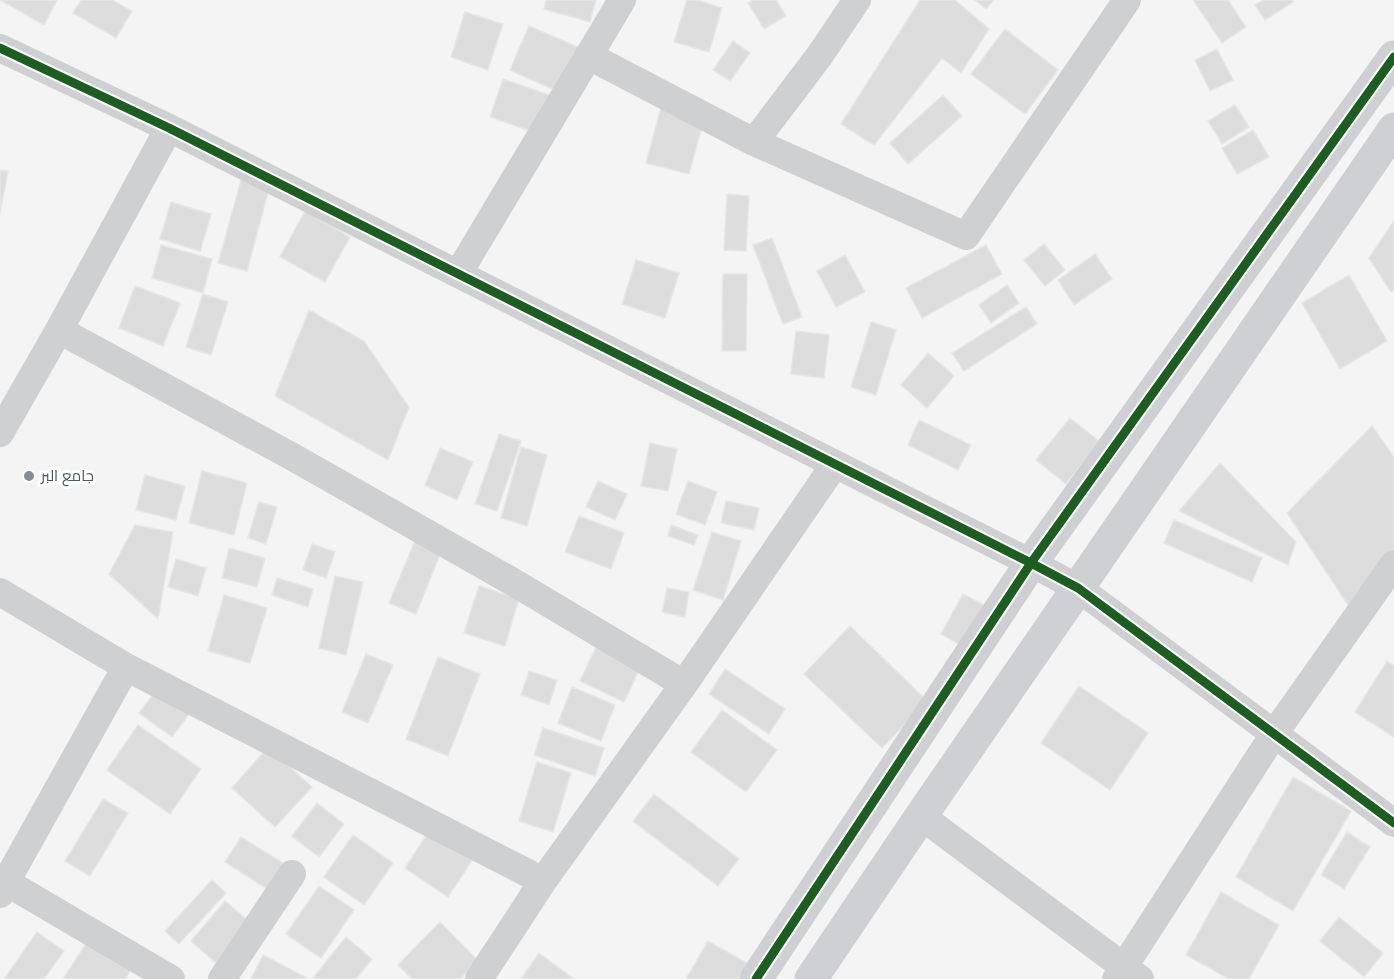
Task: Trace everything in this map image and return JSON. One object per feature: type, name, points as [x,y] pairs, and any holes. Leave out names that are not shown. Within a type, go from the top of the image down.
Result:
[{"type":"street","points":[[458,274],[622,0]]},
{"type":"street","points":[[754,142],[820,55],[857,0]]},
{"type":"street","points":[[589,56],[754,142],[966,236],[1127,0]]},
{"type":"street","points":[[0,48],[169,128],[1078,588],[1394,823]]},
{"type":"street","points":[[756,979],[1031,563],[1394,57]]},
{"type":"street","points":[[0,433],[169,128]]},
{"type":"street","points":[[811,979],[1394,129]]},
{"type":"street","points":[[59,330],[291,456],[513,582],[684,684]]},
{"type":"street","points":[[479,979],[543,881],[684,684],[836,464]]},
{"type":"street","points":[[921,816],[1126,975],[1274,734],[1394,564]]},
{"type":"street","points":[[0,592],[126,667],[543,881]]},
{"type":"street","points":[[126,667],[3,888],[171,979]]},
{"type":"street","points":[[222,979],[292,874]]},
{"type":"building","points":[[0,0],[57,0],[44,25]]},
{"type":"building","points":[[81,0],[112,0],[132,11],[116,38],[73,13]]},
{"type":"building","points":[[546,0],[596,0],[590,22],[544,9]]},
{"type":"building","points":[[687,0],[697,0],[722,8],[709,52],[674,42]]},
{"type":"building","points":[[753,0],[776,0],[786,16],[764,29],[748,3]]},
{"type":"building","points":[[920,0],[955,0],[989,29],[961,73],[942,58],[874,145],[841,124]]},
{"type":"building","points":[[975,0],[994,0],[986,9]]},
{"type":"building","points":[[1193,0],[1228,0],[1246,27],[1222,43]]},
{"type":"building","points":[[1263,0],[1292,0],[1293,2],[1265,20],[1255,5]]},
{"type":"building","points":[[465,12],[503,24],[488,70],[451,57]]},
{"type":"building","points":[[529,26],[580,48],[561,93],[510,70]]},
{"type":"building","points":[[1005,29],[1058,70],[1025,114],[971,74]]},
{"type":"building","points":[[733,41],[750,53],[730,81],[713,70]]},
{"type":"building","points":[[1217,49],[1233,80],[1210,91],[1195,60]]},
{"type":"building","points":[[503,79],[552,96],[539,134],[490,117]]},
{"type":"building","points":[[943,95],[962,116],[908,164],[890,143]]},
{"type":"building","points":[[1235,105],[1249,127],[1222,144],[1208,121]]},
{"type":"building","points":[[661,108],[704,120],[689,174],[646,163]]},
{"type":"building","points":[[1253,130],[1269,157],[1237,174],[1222,148]]},
{"type":"building","points":[[0,170],[8,171],[0,213]]},
{"type":"building","points":[[242,177],[270,185],[247,271],[218,263]]},
{"type":"building","points":[[727,194],[749,196],[746,251],[724,250]]},
{"type":"building","points":[[171,202],[211,214],[200,251],[160,239]]},
{"type":"building","points":[[305,211],[350,237],[325,282],[280,257]]},
{"type":"building","points":[[1394,221],[1394,290],[1391,292],[1369,258]]},
{"type":"building","points":[[772,238],[802,317],[783,324],[753,245]]},
{"type":"building","points":[[1044,244],[1065,270],[1045,286],[1024,260]]},
{"type":"building","points":[[161,245],[212,259],[203,293],[152,278]]},
{"type":"building","points":[[986,245],[1002,274],[922,318],[906,288]]},
{"type":"building","points":[[1095,254],[1112,279],[1074,305],[1058,280]]},
{"type":"building","points":[[845,255],[865,292],[836,307],[817,271]]},
{"type":"building","points":[[636,260],[679,273],[665,318],[622,304]]},
{"type":"building","points":[[723,274],[747,274],[746,351],[722,351]]},
{"type":"building","points":[[1349,275],[1387,341],[1340,369],[1302,303]]},
{"type":"building","points":[[1007,285],[1019,303],[991,323],[979,305]]},
{"type":"building","points":[[135,286],[180,303],[163,346],[119,328]]},
{"type":"building","points":[[203,294],[228,302],[211,355],[186,347]]},
{"type":"building","points":[[1026,307],[1037,324],[964,371],[952,353]]},
{"type":"building","points":[[309,310],[364,341],[409,407],[388,460],[275,396]]},
{"type":"building","points":[[871,322],[896,330],[876,395],[851,387]]},
{"type":"building","points":[[796,331],[829,335],[824,378],[791,374]]},
{"type":"building","points":[[928,353],[954,376],[927,408],[901,385]]},
{"type":"building","points":[[1070,418],[1100,442],[1066,484],[1036,460]]},
{"type":"building","points":[[919,420],[971,445],[958,470],[908,445]]},
{"type":"building","points":[[1372,426],[1394,457],[1394,548],[1352,611],[1287,513]]},
{"type":"building","points":[[499,434],[521,441],[497,511],[475,504]]},
{"type":"building","points":[[650,443],[677,449],[668,491],[641,486]]},
{"type":"building","points":[[521,447],[547,455],[527,526],[501,518]]},
{"type":"building","points":[[440,448],[473,462],[457,500],[425,485]]},
{"type":"building","points":[[1220,463],[1296,542],[1288,565],[1179,511]]},
{"type":"building","points":[[202,471],[247,483],[234,535],[189,523]]},
{"type":"building","points":[[145,475],[185,486],[176,520],[136,510]]},
{"type":"building","points":[[598,481],[627,494],[615,520],[586,507]]},
{"type":"building","points":[[688,481],[717,492],[705,525],[676,514]]},
{"type":"building","points":[[726,501],[759,508],[754,530],[721,523]]},
{"type":"building","points":[[259,502],[277,507],[266,544],[248,538]]},
{"type":"building","points":[[579,516],[624,533],[611,569],[565,552]]},
{"type":"building","points":[[1174,520],[1262,558],[1252,582],[1164,543]]},
{"type":"building","points":[[135,525],[173,532],[158,619],[109,574]]},
{"type":"building","points":[[671,525],[698,535],[694,545],[668,536]]},
{"type":"building","points":[[712,532],[741,541],[723,600],[693,590]]},
{"type":"building","points":[[417,536],[443,547],[416,614],[389,603]]},
{"type":"building","points":[[312,544],[335,552],[326,578],[303,570]]},
{"type":"building","points":[[229,548],[265,558],[257,587],[222,578]]},
{"type":"building","points":[[176,559],[206,568],[198,596],[168,587]]},
{"type":"building","points":[[335,576],[363,582],[346,655],[319,648]]},
{"type":"building","points":[[277,578],[313,589],[308,607],[272,595]]},
{"type":"building","points":[[479,586],[519,599],[505,646],[464,633]]},
{"type":"building","points":[[667,588],[689,592],[685,617],[662,612]]},
{"type":"building","points":[[963,594],[988,607],[966,648],[941,634]]},
{"type":"building","points":[[224,595],[267,608],[250,663],[208,651]]},
{"type":"building","points":[[850,626],[927,701],[882,748],[804,674]]},
{"type":"building","points":[[598,643],[642,664],[624,702],[580,681]]},
{"type":"building","points":[[366,654],[393,665],[368,723],[342,712]]},
{"type":"building","points":[[438,657],[480,674],[448,756],[406,739]]},
{"type":"building","points":[[1387,661],[1394,666],[1394,737],[1355,712]]},
{"type":"building","points":[[725,669],[785,709],[769,734],[709,694]]},
{"type":"building","points":[[529,671],[557,680],[549,705],[521,695]]},
{"type":"building","points":[[1079,686],[1148,733],[1110,790],[1041,743]]},
{"type":"building","points":[[572,687],[615,705],[601,741],[558,723]]},
{"type":"building","points":[[157,689],[190,713],[172,737],[139,713]]},
{"type":"building","points":[[722,710],[777,750],[746,792],[691,752]]},
{"type":"building","points":[[138,725],[201,769],[170,814],[107,770]]},
{"type":"building","points":[[543,728],[604,748],[595,776],[534,755]]},
{"type":"building","points":[[268,747],[312,787],[275,827],[232,788]]},
{"type":"building","points":[[537,762],[571,773],[553,832],[519,821]]},
{"type":"building","points":[[1293,777],[1351,811],[1293,911],[1236,877]]},
{"type":"building","points":[[654,794],[739,859],[718,886],[633,821]]},
{"type":"building","points":[[103,799],[128,813],[90,876],[65,861]]},
{"type":"building","points":[[317,803],[344,824],[319,857],[292,836]]},
{"type":"building","points":[[429,831],[473,859],[448,897],[405,868]]},
{"type":"building","points":[[1347,832],[1370,847],[1344,889],[1321,875]]},
{"type":"building","points":[[353,835],[393,863],[364,905],[324,877]]},
{"type":"building","points":[[241,837],[291,868],[275,894],[225,862]]},
{"type":"building","points":[[212,880],[226,893],[179,944],[165,931]]},
{"type":"building","points":[[319,886],[354,910],[321,958],[286,934]]},
{"type":"building","points":[[1221,892],[1279,925],[1249,979],[1229,979],[1186,955]]},
{"type":"building","points":[[225,901],[252,924],[217,964],[191,941]]},
{"type":"building","points":[[1339,917],[1383,953],[1364,977],[1320,941]]},
{"type":"building","points":[[440,922],[478,961],[460,979],[412,979],[398,965]]},
{"type":"building","points":[[37,932],[64,951],[44,979],[4,979]]},
{"type":"building","points":[[93,933],[136,962],[125,979],[63,979]]},
{"type":"building","points":[[346,937],[372,959],[356,979],[313,978]]},
{"type":"building","points":[[708,941],[747,963],[738,979],[686,979]]},
{"type":"building","points":[[539,953],[574,979],[521,979]]},
{"type":"building","points":[[263,955],[307,978],[251,979]]},
{"type":"cycle path","points":[[0,48],[169,128],[1078,588],[1394,823]]},
{"type":"cycle path","points":[[756,979],[1031,563],[1394,57]]},
{"type":"place","name":"جامع البر","points":[[29,476]]}]
